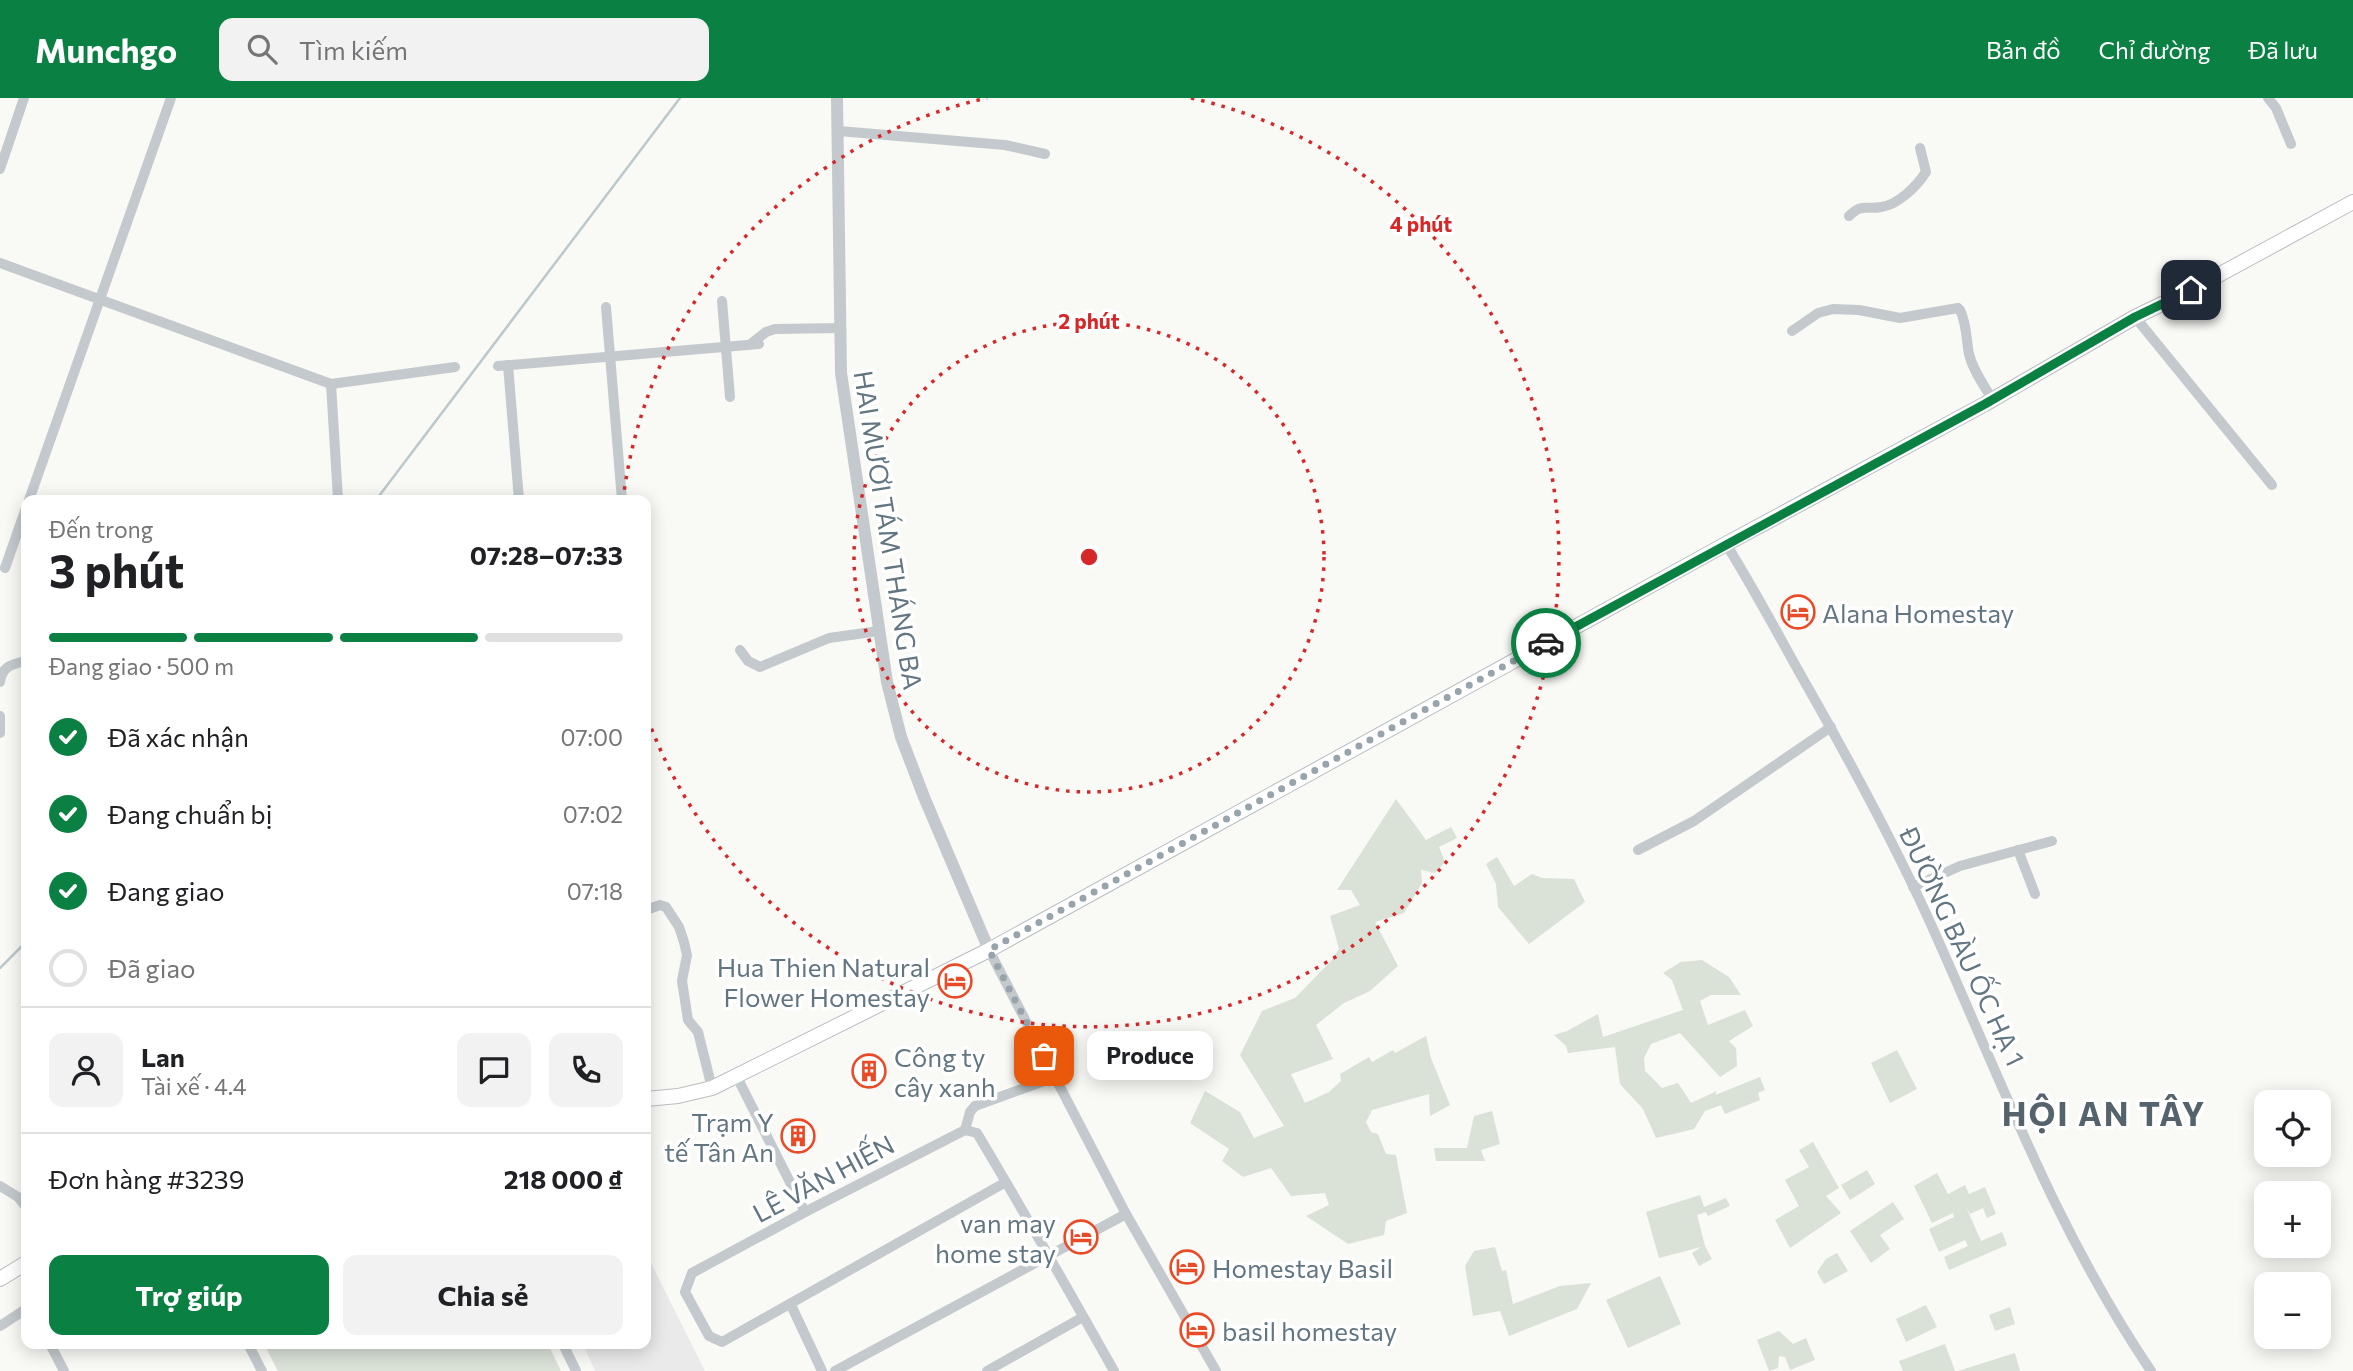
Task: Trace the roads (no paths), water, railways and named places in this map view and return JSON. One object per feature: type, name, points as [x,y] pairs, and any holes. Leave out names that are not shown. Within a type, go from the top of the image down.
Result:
[{"type":"main road","points":[[651,1099],[712,1088],[989,950],[1992,399],[2135,317],[2191,290],[2353,202]]},
{"type":"main road","points":[[0,1279],[21,1266]]},
{"type":"street","points":[[0,169],[24,98]]},
{"type":"street","points":[[31,495],[171,98]]},
{"type":"street","name":"HAI MƯƠI TÁM THÁNG BA","points":[[837,98],[841,373],[887,682],[901,737],[923,797],[989,950]]},
{"type":"street","points":[[2268,98],[2276,108],[2291,144]]},
{"type":"street","points":[[839,131],[1005,145],[1045,154]]},
{"type":"street","points":[[1849,216],[1860,207],[1885,207],[1906,194],[1926,172],[1920,148]]},
{"type":"street","points":[[0,263],[331,384],[456,367]]},
{"type":"street","points":[[722,301],[730,397]]},
{"type":"street","points":[[606,307],[622,495]]},
{"type":"street","points":[[1792,331],[1818,313],[1833,309],[1859,310],[1893,318],[1959,309],[1965,322],[1972,362],[1992,399]]},
{"type":"street","points":[[2135,317],[2272,485]]},
{"type":"street","points":[[518,495],[503,365],[754,344],[766,332],[775,329],[841,328]]},
{"type":"street","points":[[331,384],[338,495]]},
{"type":"street","points":[[5,568],[21,522]]},
{"type":"street","name":"ĐƯỜNG BÀU ỐC HẠ 1","points":[[1726,544],[1831,727],[1913,887],[1938,938],[2056,1210],[2099,1290],[2151,1371]]},
{"type":"street","points":[[740,650],[748,661],[760,667],[829,638],[879,631]]},
{"type":"street","points":[[0,682],[6,667],[21,662]]},
{"type":"street","points":[[0,716],[0,733]]},
{"type":"street","points":[[1638,850],[1694,821],[1831,727]]},
{"type":"street","points":[[1913,887],[1960,866],[2052,842]]},
{"type":"street","points":[[2018,850],[2035,894]]},
{"type":"street","points":[[651,908],[660,905],[666,907],[681,934],[687,955],[682,981],[688,1020],[698,1032],[712,1088]]},
{"type":"street","points":[[989,950],[1126,1214],[1216,1371]]},
{"type":"street","points":[[737,1077],[805,1212]]},
{"type":"street","points":[[1055,1077],[975,1106],[968,1115],[965,1130],[977,1133],[1050,1255],[1114,1371]]},
{"type":"street","name":"LÊ VĂN HIẾN","points":[[791,1305],[722,1342],[709,1336],[685,1292],[692,1273],[965,1130]]},
{"type":"street","points":[[822,1371],[791,1305],[1006,1182]]},
{"type":"street","points":[[0,1186],[21,1201]]},
{"type":"street","points":[[835,1371],[1126,1214]]},
{"type":"street","points":[[0,1326],[21,1312]]},
{"type":"street","points":[[987,1371],[1083,1317]]},
{"type":"street","points":[[53,1349],[64,1371]]},
{"type":"street","points":[[251,1349],[262,1371]]},
{"type":"street","points":[[565,1349],[576,1371]]},
{"type":"waterway","points":[[380,495],[680,98]]},
{"type":"waterway","points":[[0,968],[21,947]]},
{"type":"place","name":"Alana Homestay","points":[[1798,612]]},
{"type":"place","name":"Hua Thien Natural Flower Homestay","points":[[955,981]]},
{"type":"place","name":"Produce","points":[[1044,1056]]},
{"type":"place","name":"Công ty cây xanh","points":[[869,1071]]},
{"type":"place","name":"Trạm Y tế Tân An","points":[[798,1136]]},
{"type":"place","name":"van may home stay","points":[[1081,1237]]},
{"type":"place","name":"Homestay Basil","points":[[1187,1267]]},
{"type":"place","name":"basil homestay","points":[[1197,1330]]},
{"type":"district","name":"HỘI AN TÂY","points":[[2104,1112]]}]
